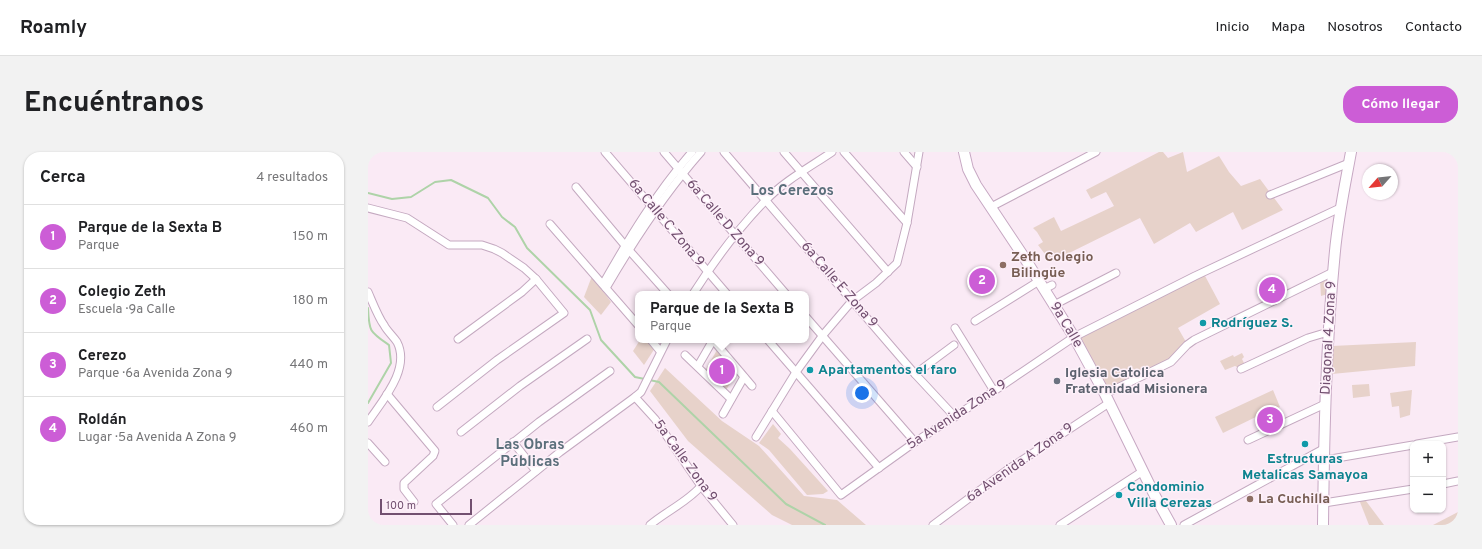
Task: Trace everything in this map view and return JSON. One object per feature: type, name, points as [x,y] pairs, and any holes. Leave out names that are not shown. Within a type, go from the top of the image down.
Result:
[{"type":"street","name":"6a Calle C Zona 9","points":[[606,152],[724,291]]},
{"type":"street","name":"6a Calle D Zona 9","points":[[664,152],[783,291]]},
{"type":"street","points":[[604,286],[627,247],[692,152]]},
{"type":"street","points":[[680,171],[700,152]]},
{"type":"street","name":"6a Calle E Zona 9","points":[[724,152],[852,301],[955,417]]},
{"type":"street","points":[[784,152],[888,272]]},
{"type":"street","points":[[695,291],[707,272],[735,236],[766,200],[801,172],[832,152]]},
{"type":"street","points":[[844,152],[907,223]]},
{"type":"street","points":[[904,152],[917,166]]},
{"type":"street","points":[[756,437],[796,372],[823,335],[852,301],[895,266],[898,260],[907,223],[919,152]]},
{"type":"street","name":"9a Calle","points":[[964,152],[965,160],[972,177],[1045,285],[1054,305],[1074,337],[1105,394],[1171,525]]},
{"type":"street","points":[[991,207],[1096,152]]},
{"type":"street","name":"Diagonal 4 Zona 9","points":[[1323,525],[1328,332],[1340,208],[1351,152]]},
{"type":"street","points":[[1270,195],[1349,164]]},
{"type":"street","points":[[576,187],[665,291]]},
{"type":"street","points":[[368,208],[407,218],[449,245],[459,246],[476,244],[494,249],[524,268],[536,279],[564,313],[497,360],[437,407]]},
{"type":"street","name":"5a Avenida Zona 9","points":[[772,411],[841,495],[915,442],[1074,337],[1195,276],[1340,208]]},
{"type":"street","points":[[550,224],[635,322]]},
{"type":"street","points":[[1105,394],[1171,362],[1187,345],[1194,340],[1333,272]]},
{"type":"street","points":[[1054,305],[1116,273]]},
{"type":"street","points":[[458,338],[522,292],[536,279]]},
{"type":"street","points":[[975,321],[1045,285]]},
{"type":"street","points":[[368,292],[383,324],[395,339],[399,347],[400,370],[387,394],[368,422]]},
{"type":"street","points":[[809,319],[915,442]]},
{"type":"street","points":[[955,328],[994,391]]},
{"type":"street","points":[[1241,369],[1308,338],[1328,332]]},
{"type":"street","points":[[461,432],[520,386],[587,339]]},
{"type":"street","points":[[653,343],[660,351]]},
{"type":"street","points":[[469,525],[536,471],[638,395],[665,343]]},
{"type":"street","points":[[698,366],[711,343]]},
{"type":"street","points":[[716,343],[752,386]]},
{"type":"street","points":[[771,343],[879,468]]},
{"type":"street","points":[[916,374],[954,345]]},
{"type":"street","points":[[685,355],[698,366],[731,400]]},
{"type":"street","points":[[453,525],[436,504],[513,442],[610,371]]},
{"type":"street","points":[[723,414],[744,377]]},
{"type":"street","points":[[387,394],[434,449],[435,453],[404,483],[404,489],[414,502]]},
{"type":"street","name":"5a Calle Zona 9","points":[[638,395],[701,486],[734,525]]},
{"type":"street","name":"6a Avenida A Zona 9","points":[[933,525],[1006,470],[1109,403]]},
{"type":"street","points":[[1248,440],[1325,404]]},
{"type":"street","points":[[1435,441],[1458,437]]},
{"type":"street","points":[[513,442],[536,471]]},
{"type":"street","points":[[368,443],[385,462]]},
{"type":"street","points":[[1324,460],[1410,446]]},
{"type":"street","points":[[1184,525],[1325,448]]},
{"type":"street","points":[[1060,525],[1143,471]]},
{"type":"street","points":[[1446,483],[1458,481]]},
{"type":"street","points":[[650,525],[695,493],[701,486]]},
{"type":"street","points":[[1324,503],[1410,489]]},
{"type":"shaded area","points":[[1159,152],[1163,152],[1168,158],[1183,152],[1187,172],[1219,156],[1229,172],[1241,186],[1260,179],[1283,210],[1242,230],[1233,212],[1196,232],[1190,223],[1154,244],[1140,218],[1051,262],[1038,245],[1043,242],[1033,228],[1054,217],[1061,231],[1114,206],[1106,192],[1091,199],[1086,190]]},
{"type":"shaded area","points":[[1204,274],[1220,304],[1178,328],[1186,342],[1172,359],[1106,391],[1077,338]]},
{"type":"shaded area","points":[[1332,274],[1331,293],[1321,296],[1320,280]]},
{"type":"shaded area","points":[[592,276],[611,302],[601,315],[584,297]]},
{"type":"shaded area","points":[[1416,342],[1415,366],[1332,374],[1332,346]]},
{"type":"shaded area","points":[[638,343],[650,343],[655,348],[644,365],[633,351]]},
{"type":"shaded area","points":[[717,350],[737,372],[726,390],[706,369]]},
{"type":"shaded area","points":[[1242,353],[1244,357],[1242,359],[1246,367],[1241,369],[1235,366],[1225,370],[1220,361]]},
{"type":"shaded area","points":[[665,368],[722,421],[759,446],[804,496],[837,500],[866,525],[792,525],[772,515],[688,441],[650,391]]},
{"type":"shaded area","points":[[1369,384],[1370,396],[1353,398],[1352,385]]},
{"type":"shaded area","points":[[1273,390],[1280,407],[1272,410],[1279,425],[1270,430],[1262,414],[1223,433],[1215,417]]},
{"type":"shaded area","points":[[1412,390],[1410,415],[1400,418],[1399,406],[1392,407],[1390,393]]},
{"type":"shaded area","points":[[773,424],[781,434],[778,438],[828,491],[823,494],[807,495],[769,450],[759,443]]},
{"type":"shaded area","points":[[1358,497],[1363,497],[1384,525],[1369,525]]},
{"type":"shaded area","points":[[1458,512],[1458,525],[1433,525]]},
{"type":"waterway","points":[[368,193],[392,199],[411,197],[435,182],[451,180],[488,198],[502,217],[515,227],[527,248],[590,310],[601,340],[635,377],[659,382],[786,504],[825,525]]},
{"type":"waterway","points":[[368,308],[370,327],[374,334],[389,345],[391,363],[368,403]]},
{"type":"place","name":"Zeth Colegio Bilingüe","points":[[1003,265]]},
{"type":"place","name":"Colegio Zeth","points":[[982,281]]},
{"type":"place","name":"Roldán","points":[[1272,290]]},
{"type":"place","name":"Rodríguez S.","points":[[1203,323]]},
{"type":"place","name":"Apartamentos el faro","points":[[810,370]]},
{"type":"place","name":"Parque de la Sexta B","points":[[722,371]]},
{"type":"place","name":"Iglesia Catolica Fraternidad Misionera","points":[[1057,381]]},
{"type":"place","name":"Cerezo","points":[[1270,420]]},
{"type":"place","name":"Estructuras Metalicas Samayoa","points":[[1305,444]]},
{"type":"place","name":"Condominio Villa Cerezas","points":[[1119,495]]},
{"type":"place","name":"La Cuchilla","points":[[1250,499]]},
{"type":"district","name":"Los Cerezos","points":[[792,191]]},
{"type":"district","name":"Las Obras Públicas","points":[[530,454]]}]
